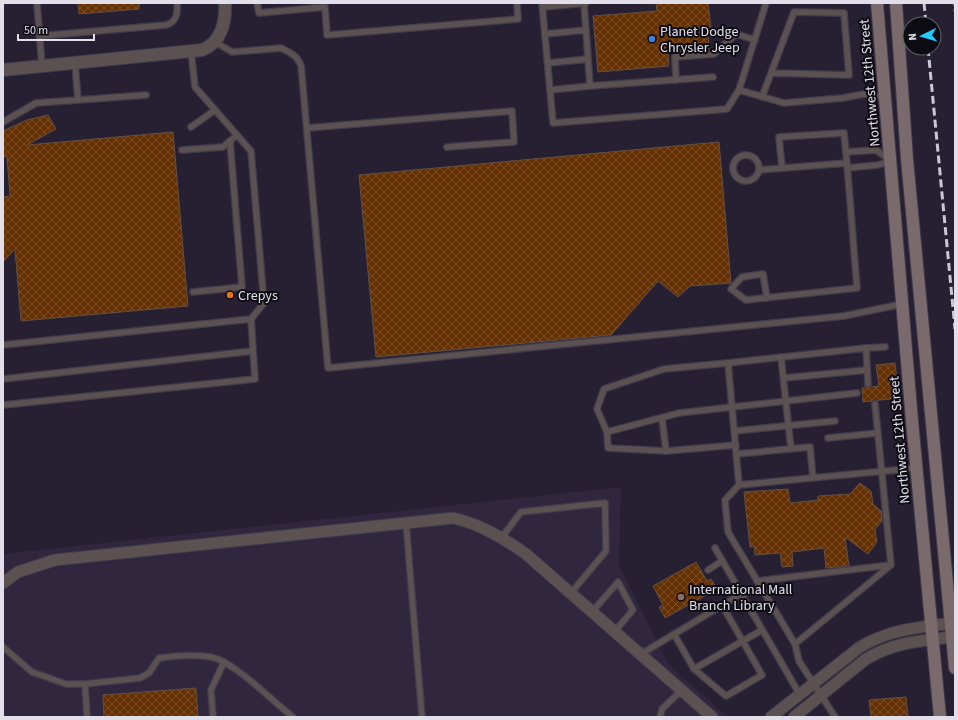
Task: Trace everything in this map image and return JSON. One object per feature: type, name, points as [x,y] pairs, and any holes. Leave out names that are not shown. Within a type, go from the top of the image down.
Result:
[{"type":"main road","name":"Northwest 12th Street","points":[[877,3],[902,304],[940,717]]},
{"type":"main road","points":[[896,3],[907,159],[955,668]]},
{"type":"main road","name":"Northwest 12th Street","points":[[890,161],[907,159]]},
{"type":"street","points":[[3,70],[191,52],[210,47],[215,42],[223,28],[226,12],[225,3]]},
{"type":"street","points":[[3,583],[18,572],[55,560],[453,518],[467,521],[502,537],[526,554],[682,689],[712,717]]},
{"type":"street","points":[[771,717],[875,638],[901,630],[951,623]]},
{"type":"street","points":[[794,717],[878,651],[892,645],[933,639],[952,638]]},
{"type":"lane","points":[[37,3],[42,66]]},
{"type":"lane","points":[[40,36],[166,25],[174,21],[177,16],[177,3]]},
{"type":"lane","points":[[258,3],[258,13],[325,7],[327,35],[518,19],[517,3]]},
{"type":"lane","points":[[590,86],[585,3],[542,5],[553,123],[727,109],[739,90],[766,3]]},
{"type":"lane","points":[[762,97],[771,73],[794,12],[844,13],[849,75],[771,73]]},
{"type":"lane","points":[[545,34],[586,30]]},
{"type":"lane","points":[[676,80],[675,57],[714,54],[736,34],[755,40]]},
{"type":"lane","points":[[215,42],[232,52],[281,48],[296,57],[301,65],[328,368],[844,316],[902,304]]},
{"type":"lane","points":[[3,405],[255,378],[251,319],[264,303],[251,151],[195,87],[191,52]]},
{"type":"lane","points":[[548,63],[588,58]]},
{"type":"lane","points":[[75,63],[78,100]]},
{"type":"lane","points":[[550,90],[713,77]]},
{"type":"lane","points":[[739,90],[784,103],[843,98],[864,94],[885,97]]},
{"type":"lane","points":[[3,122],[36,104],[146,95]]},
{"type":"lane","points":[[191,127],[215,110]]},
{"type":"lane","points":[[307,128],[512,111],[514,142],[447,147]]},
{"type":"lane","points":[[767,298],[763,274],[742,276],[731,289],[746,300],[767,298],[857,288],[844,134],[779,137],[782,168]]},
{"type":"lane","points":[[182,150],[223,147],[237,135]]},
{"type":"lane","points":[[193,292],[242,286],[230,141]]},
{"type":"lane","points":[[846,152],[876,150],[890,161]]},
{"type":"lane","points":[[746,155],[757,161],[759,170],[755,178],[747,181],[738,178],[733,166],[738,158],[746,155]]},
{"type":"lane","points":[[759,170],[847,165],[878,165],[890,161]]},
{"type":"lane","points":[[3,345],[251,319]]},
{"type":"lane","points":[[736,445],[666,451],[608,448],[608,432],[597,409],[604,389],[664,369],[885,347]]},
{"type":"lane","points":[[866,348],[868,384]]},
{"type":"lane","points":[[3,379],[253,351]]},
{"type":"lane","points":[[781,357],[791,449]]},
{"type":"lane","points":[[728,363],[740,485]]},
{"type":"lane","points":[[784,378],[867,370]]},
{"type":"lane","points":[[608,432],[679,413],[857,393]]},
{"type":"lane","points":[[875,404],[891,565]]},
{"type":"lane","points":[[662,418],[666,451]]},
{"type":"lane","points":[[735,431],[835,421]]},
{"type":"lane","points":[[828,438],[878,433]]},
{"type":"lane","points":[[737,454],[810,447],[813,478]]},
{"type":"lane","points":[[835,717],[815,683],[799,661],[794,644],[728,532],[725,500],[740,485],[917,468]]},
{"type":"lane","points":[[502,537],[521,512],[605,503],[606,551],[571,593]]},
{"type":"lane","points":[[406,524],[422,717]]},
{"type":"lane","points":[[715,548],[800,695]]},
{"type":"lane","points":[[708,570],[722,561]]},
{"type":"lane","points":[[757,581],[891,565]]},
{"type":"lane","points":[[794,644],[891,565]]},
{"type":"lane","points":[[592,612],[618,582],[632,610],[615,631]]},
{"type":"lane","points":[[641,654],[741,594]]},
{"type":"lane","points":[[674,634],[694,669],[726,696],[762,675],[722,605]]},
{"type":"lane","points":[[694,669],[762,630]]},
{"type":"lane","points":[[3,647],[32,672],[66,684],[85,684],[140,678],[149,673],[159,658],[182,656],[211,658],[224,662],[292,717]]},
{"type":"lane","points":[[213,717],[211,690],[224,662]]},
{"type":"lane","points":[[85,684],[87,717]]},
{"type":"lane","points":[[660,717],[662,708],[682,689]]},
{"type":"path","points":[[954,3],[955,17]]},
{"type":"shaded area","points":[[621,487],[619,566],[668,664],[728,717],[3,717],[3,554]]},
{"type":"building","points":[[78,3],[139,3],[139,9],[79,14]]},
{"type":"building","name":"Planet Dodge Chrysler Jeep","points":[[656,3],[708,3],[711,29],[708,29],[709,49],[668,52],[669,66],[598,72],[593,16],[657,11]]},
{"type":"building","points":[[48,115],[56,129],[27,145],[173,132],[188,306],[21,321],[15,249],[3,262],[3,197],[10,196],[7,156],[3,157],[3,131],[27,120]]},
{"type":"building","points":[[719,142],[731,283],[690,286],[678,297],[658,281],[611,335],[376,357],[359,175]]},
{"type":"building","points":[[895,363],[899,398],[863,402],[862,388],[879,386],[876,365]]},
{"type":"building","points":[[860,483],[871,491],[873,504],[881,511],[882,521],[875,529],[877,542],[868,554],[845,537],[849,566],[826,568],[824,548],[792,552],[793,566],[782,567],[780,553],[755,555],[754,546],[750,547],[744,492],[788,489],[790,503],[818,500],[818,496],[850,494]]},
{"type":"building","name":"International Mall Branch Library","points":[[696,562],[707,581],[711,579],[717,589],[665,618],[659,607],[663,605],[653,586]]},
{"type":"building","points":[[196,688],[198,717],[104,717],[103,695]]},
{"type":"building","points":[[906,697],[908,717],[871,717],[869,700]]},
{"type":"railway","points":[[924,3],[925,16]]},
{"type":"railway","points":[[929,56],[955,329]]},
{"type":"place","name":"Planet Dodge Chrysler Jeep","points":[[652,39]]},
{"type":"place","name":"Crepys","points":[[230,295]]},
{"type":"place","name":"International Mall Branch Library","points":[[681,597]]}]
